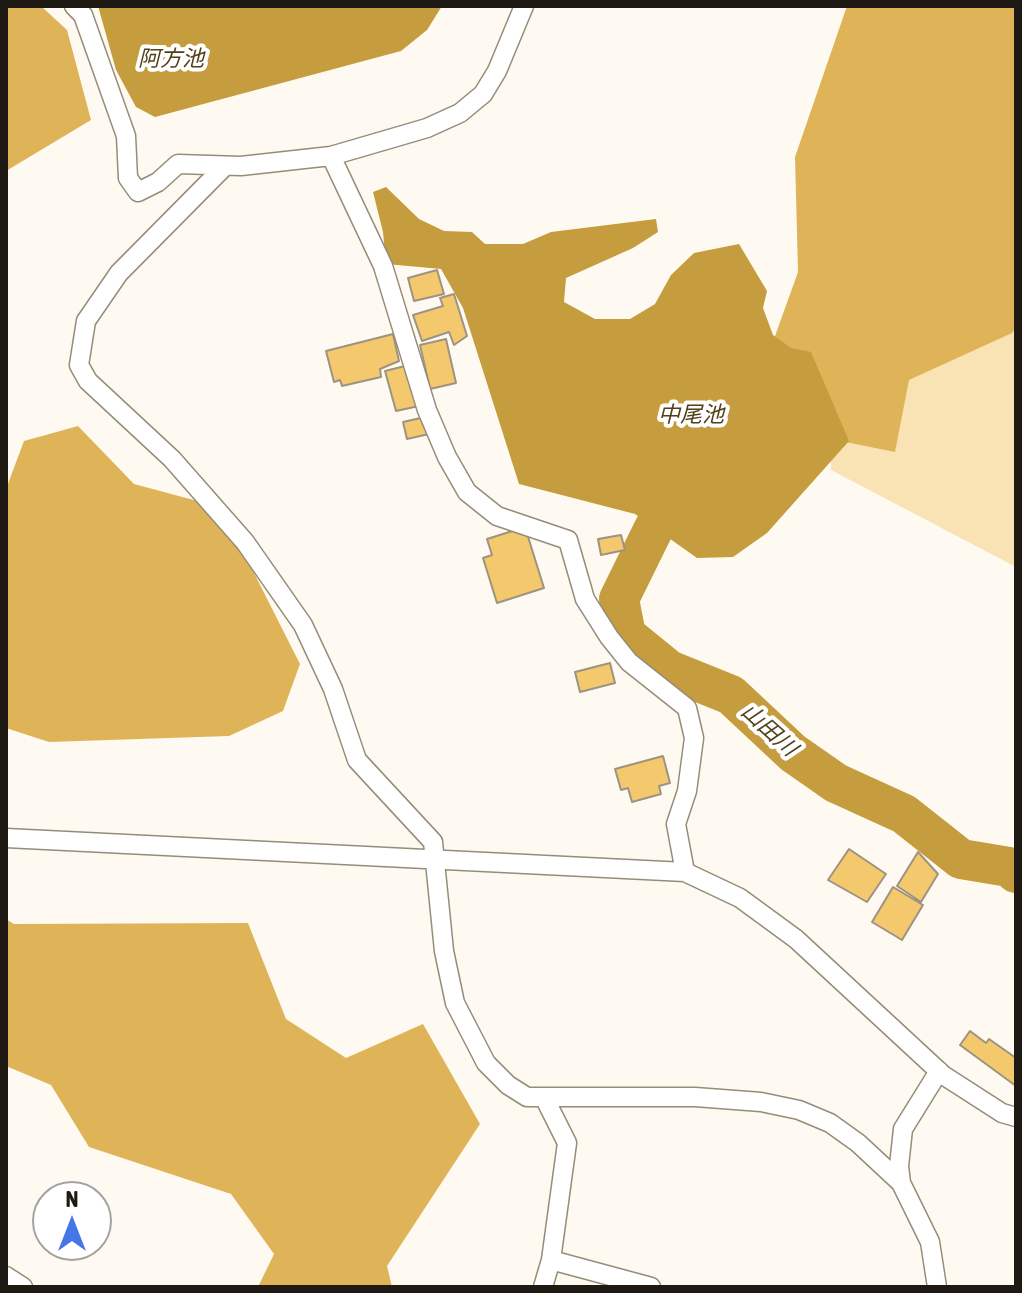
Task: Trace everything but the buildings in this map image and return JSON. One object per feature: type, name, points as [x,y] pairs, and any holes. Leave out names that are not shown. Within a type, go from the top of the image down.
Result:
[{"type":"street","points":[[74,6],[83,15],[121,122],[128,178],[138,192],[158,182],[178,164],[225,166],[331,156],[427,128],[460,113],[483,94],[497,71],[524,6]]},
{"type":"street","points":[[331,156],[383,266],[427,410],[447,457],[467,492],[497,516],[568,540],[585,599],[609,637],[629,662],[687,708],[694,738],[687,791],[676,824],[685,872]]},
{"type":"street","points":[[225,166],[119,273],[86,321],[79,365],[88,381],[172,459],[245,542],[303,625],[333,689],[357,760],[433,842],[444,951],[455,1003],[486,1063],[508,1085],[527,1097],[695,1097],[761,1102],[799,1110],[830,1123],[858,1143],[901,1183],[930,1242],[937,1287]]},
{"type":"street","points":[[6,838],[685,872],[740,898],[796,939],[939,1071],[1002,1113],[1016,1117]]},
{"type":"street","points":[[901,1183],[903,1129],[939,1071]]},
{"type":"street","points":[[543,1287],[551,1260],[567,1143],[545,1099]]},
{"type":"street","points":[[551,1260],[651,1287]]},
{"type":"street","points":[[6,1276],[23,1287]]},
{"type":"shaded area","points":[[6,6],[41,6],[67,30],[91,120],[6,171]]},
{"type":"shaded area","points":[[847,6],[1016,6],[1016,327],[1012,333],[909,380],[895,452],[816,436],[761,375],[798,272],[795,157]]},
{"type":"shaded area","points":[[1016,6],[1016,567],[831,470],[825,112]]},
{"type":"shaded area","points":[[78,426],[134,484],[205,503],[252,569],[300,664],[283,711],[229,736],[49,742],[6,728],[6,489],[24,441]]},
{"type":"shaded area","points":[[6,919],[14,924],[248,923],[286,1019],[346,1058],[423,1024],[480,1124],[387,1266],[392,1287],[258,1287],[274,1254],[231,1194],[89,1147],[51,1085],[6,1066]]},
{"type":"water","name":"阿方池","points":[[98,6],[442,6],[427,30],[401,51],[155,117],[136,107],[116,70]]},
{"type":"water","name":"中尾池","points":[[386,187],[419,219],[444,231],[472,232],[485,244],[523,244],[551,232],[656,219],[658,232],[633,248],[566,278],[564,302],[595,319],[630,319],[655,304],[671,275],[694,253],[739,244],[767,291],[763,308],[773,335],[791,348],[811,352],[849,441],[767,533],[733,557],[697,558],[635,514],[519,484],[463,308],[441,269],[386,264],[383,232],[373,192]]},
{"type":"waterway","name":"山田川","points":[[654,528],[619,599],[626,635],[669,670],[731,695],[793,753],[836,783],[904,814],[961,859],[1009,867],[1016,873]]}]
